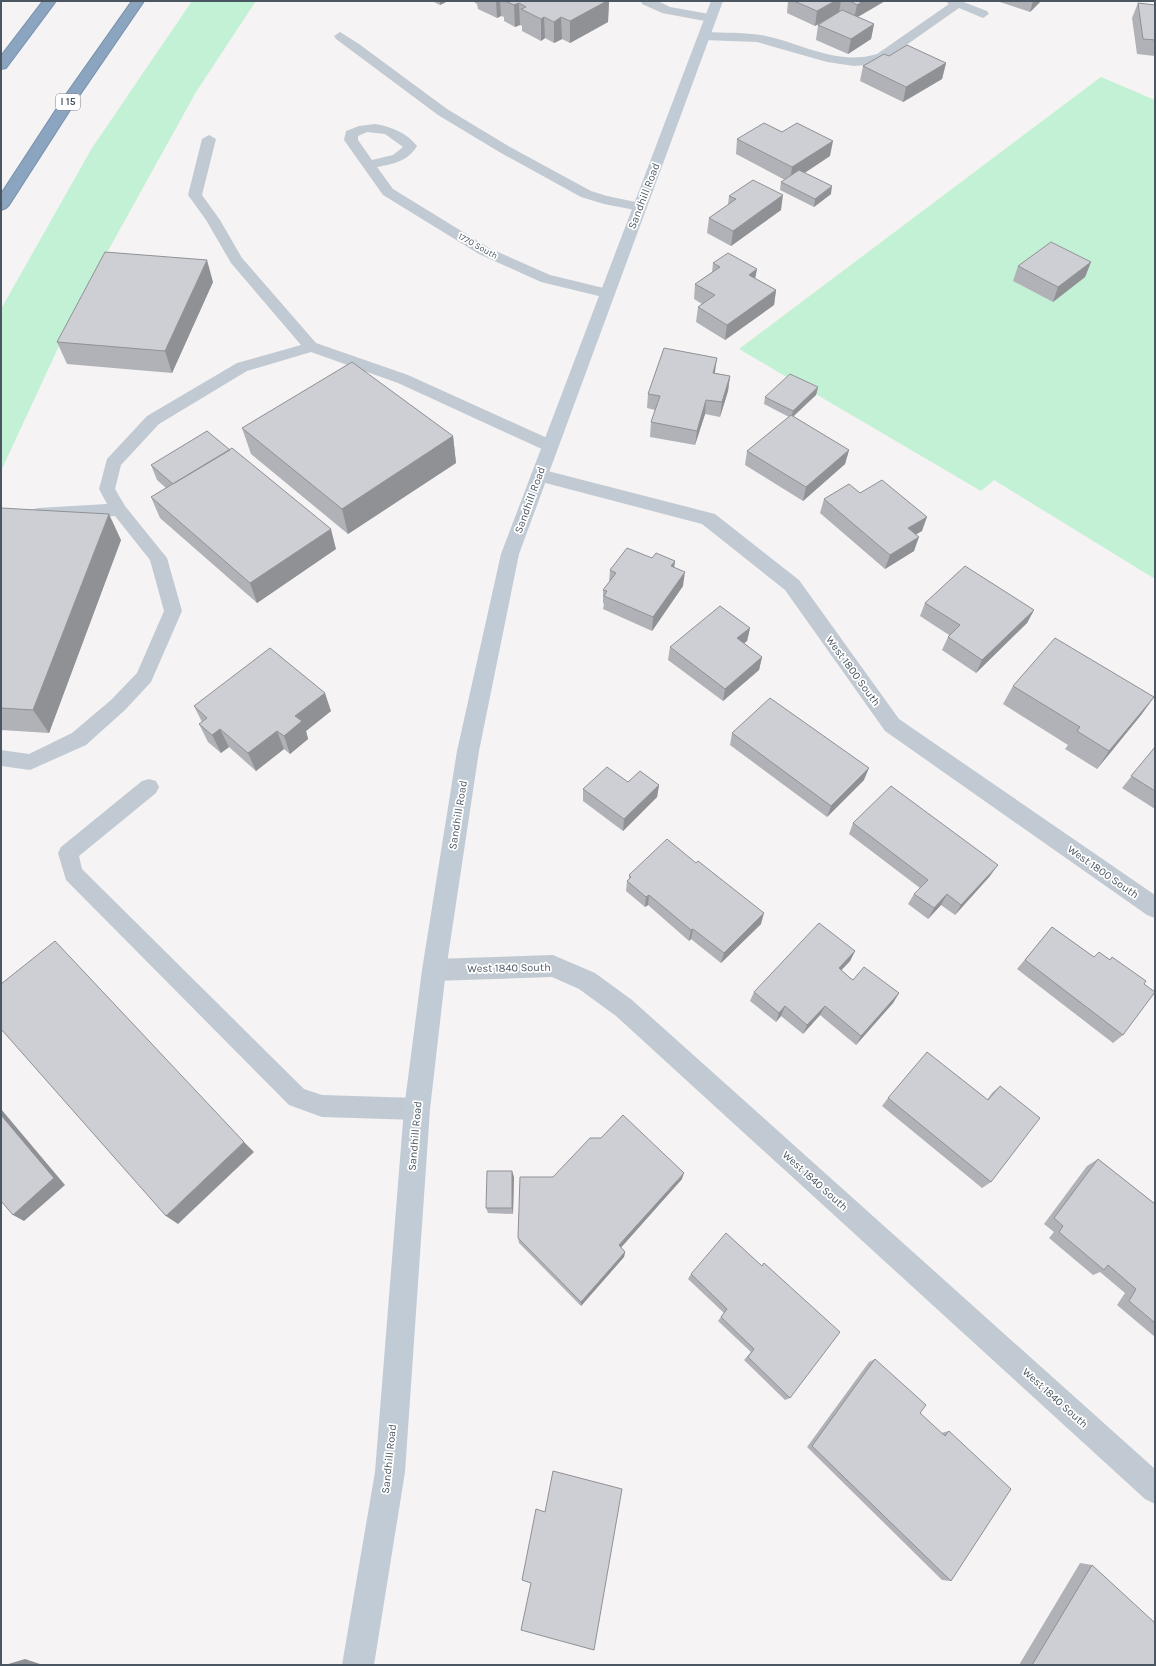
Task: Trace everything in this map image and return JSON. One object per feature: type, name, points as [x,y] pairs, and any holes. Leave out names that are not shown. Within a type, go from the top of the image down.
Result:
[{"type":"highway","points":[[1,65],[50,1]]},
{"type":"highway","name":"I 15","points":[[1,205],[72,96],[138,1]]},
{"type":"street","points":[[647,1],[667,10],[710,18]]},
{"type":"street","name":"Sandhill Road","points":[[358,1665],[390,1472],[417,1109],[434,970],[468,751],[489,646],[510,554],[710,18]]},
{"type":"street","name":"West 1800 South","points":[[540,475],[708,519],[792,586],[892,725],[1155,908]]},
{"type":"street","name":"West 1840 South","points":[[434,970],[553,966],[587,981],[618,1003],[1155,1489]]},
{"type":"lane","points":[[710,18],[752,37],[775,42],[832,61],[871,61],[881,57],[954,2],[983,14]]},
{"type":"lane","points":[[340,36],[365,53],[412,91],[458,122],[586,194],[604,200],[640,207]]},
{"type":"lane","points":[[209,139],[195,195],[213,220],[236,260],[311,347],[403,379],[550,446]]},
{"type":"lane","name":"1770 South","points":[[369,165],[388,192],[484,251],[546,279],[607,293]]},
{"type":"lane","points":[[1,758],[30,762],[79,739],[118,705],[144,677],[173,611],[158,558],[119,510],[107,488],[113,463],[153,420],[242,367],[311,347]]},
{"type":"lane","points":[[1,524],[38,514],[119,510]]},
{"type":"lane","points":[[149,787],[68,853],[73,874],[297,1097],[322,1106],[417,1109]]},
{"type":"green space","points":[[192,1],[256,1],[196,92],[78,305],[1,471],[1,309],[92,148]]},
{"type":"green space","points":[[1101,77],[1155,100],[1155,579],[994,480],[981,491],[739,349]]},
{"type":"building","points":[[505,1],[607,1],[570,21],[561,17],[554,22],[544,17],[541,19],[521,9],[526,7],[519,3],[514,5]]},
{"type":"building","points":[[794,1],[835,1],[817,11]]},
{"type":"building","points":[[850,1],[863,1],[857,5]]},
{"type":"building","points":[[1138,3],[1155,5],[1155,40],[1143,39]]},
{"type":"building","points":[[842,10],[874,24],[851,39],[818,25]]},
{"type":"building","points":[[907,45],[946,63],[906,87],[863,66],[884,54],[889,56]]},
{"type":"building","points":[[764,123],[782,132],[797,123],[833,141],[792,167],[737,139]]},
{"type":"building","points":[[799,170],[832,186],[815,199],[781,182]]},
{"type":"building","points":[[753,180],[783,195],[733,231],[709,218],[736,199],[729,196]]},
{"type":"building","points":[[1051,242],[1091,262],[1058,287],[1018,266]]},
{"type":"building","points":[[105,252],[207,260],[165,351],[57,342]]},
{"type":"building","points":[[728,253],[757,269],[749,275],[776,290],[727,325],[698,307],[715,295],[695,284],[720,267],[713,263]]},
{"type":"building","points":[[664,348],[717,358],[713,373],[730,376],[722,402],[706,400],[697,431],[651,422],[660,396],[648,394]]},
{"type":"building","points":[[352,362],[453,436],[342,509],[242,428]]},
{"type":"building","points":[[790,374],[818,387],[793,411],[765,397]]},
{"type":"building","points":[[791,415],[849,450],[806,487],[747,451]]},
{"type":"building","points":[[207,431],[230,450],[173,484],[151,465]]},
{"type":"building","points":[[232,448],[331,529],[250,583],[151,497]]},
{"type":"building","points":[[882,480],[927,517],[908,528],[919,537],[890,555],[824,499],[849,484],[860,493]]},
{"type":"building","points":[[1,508],[109,514],[33,710],[1,708]]},
{"type":"building","points":[[627,548],[652,558],[656,553],[675,561],[671,566],[685,572],[653,617],[604,596],[607,591],[603,590],[616,573],[610,570]]},
{"type":"building","points":[[965,566],[1034,610],[982,660],[948,637],[960,625],[925,603]]},
{"type":"building","points":[[720,606],[750,628],[737,638],[762,657],[725,689],[670,647]]},
{"type":"building","points":[[1055,638],[1154,697],[1109,751],[1077,731],[1080,727],[1013,686]]},
{"type":"building","points":[[270,648],[325,693],[295,716],[302,721],[284,736],[277,731],[248,753],[220,729],[212,735],[199,724],[207,718],[194,706]]},
{"type":"building","points":[[770,698],[869,768],[831,806],[732,733]]},
{"type":"building","points":[[1155,747],[1155,791],[1131,776]]},
{"type":"building","points":[[607,767],[628,782],[640,771],[659,785],[624,819],[583,789]]},
{"type":"building","points":[[891,786],[998,865],[961,905],[947,894],[934,908],[914,894],[928,880],[853,823]]},
{"type":"building","points":[[667,839],[696,863],[698,861],[764,913],[724,953],[693,929],[691,930],[649,895],[646,897],[627,881],[631,877],[629,875]]},
{"type":"building","points":[[819,923],[855,951],[839,968],[850,978],[853,980],[864,967],[899,993],[861,1036],[825,1006],[807,1025],[785,1006],[779,1013],[754,992]]},
{"type":"building","points":[[1052,927],[1094,957],[1099,952],[1110,960],[1112,957],[1146,981],[1144,984],[1155,992],[1123,1035],[1025,960]]},
{"type":"building","points":[[55,941],[244,1142],[166,1216],[1,1029],[1,984]]},
{"type":"building","points":[[927,1052],[988,1100],[1000,1086],[1040,1118],[991,1182],[888,1098]]},
{"type":"building","points":[[1,1115],[54,1178],[13,1215],[1,1201]]},
{"type":"building","points":[[623,1115],[684,1173],[619,1245],[625,1252],[581,1302],[518,1238],[520,1177],[553,1177],[590,1138],[601,1138]]},
{"type":"building","points":[[1098,1159],[1155,1204],[1155,1323],[1129,1301],[1136,1289],[1108,1265],[1104,1270],[1059,1232],[1063,1226],[1054,1218]]},
{"type":"building","points":[[487,1171],[512,1171],[512,1208],[486,1208]]},
{"type":"building","points":[[726,1233],[762,1266],[764,1263],[840,1332],[790,1398],[748,1357],[754,1349],[721,1317],[727,1309],[691,1274]]},
{"type":"building","points":[[875,1359],[926,1405],[920,1413],[945,1436],[949,1431],[1011,1489],[951,1581],[812,1446]]},
{"type":"building","points":[[553,1471],[622,1489],[594,1650],[521,1630],[531,1583],[522,1580],[536,1509],[545,1512]]},
{"type":"building","points":[[1092,1565],[1155,1623],[1155,1665],[1032,1665]]}]
